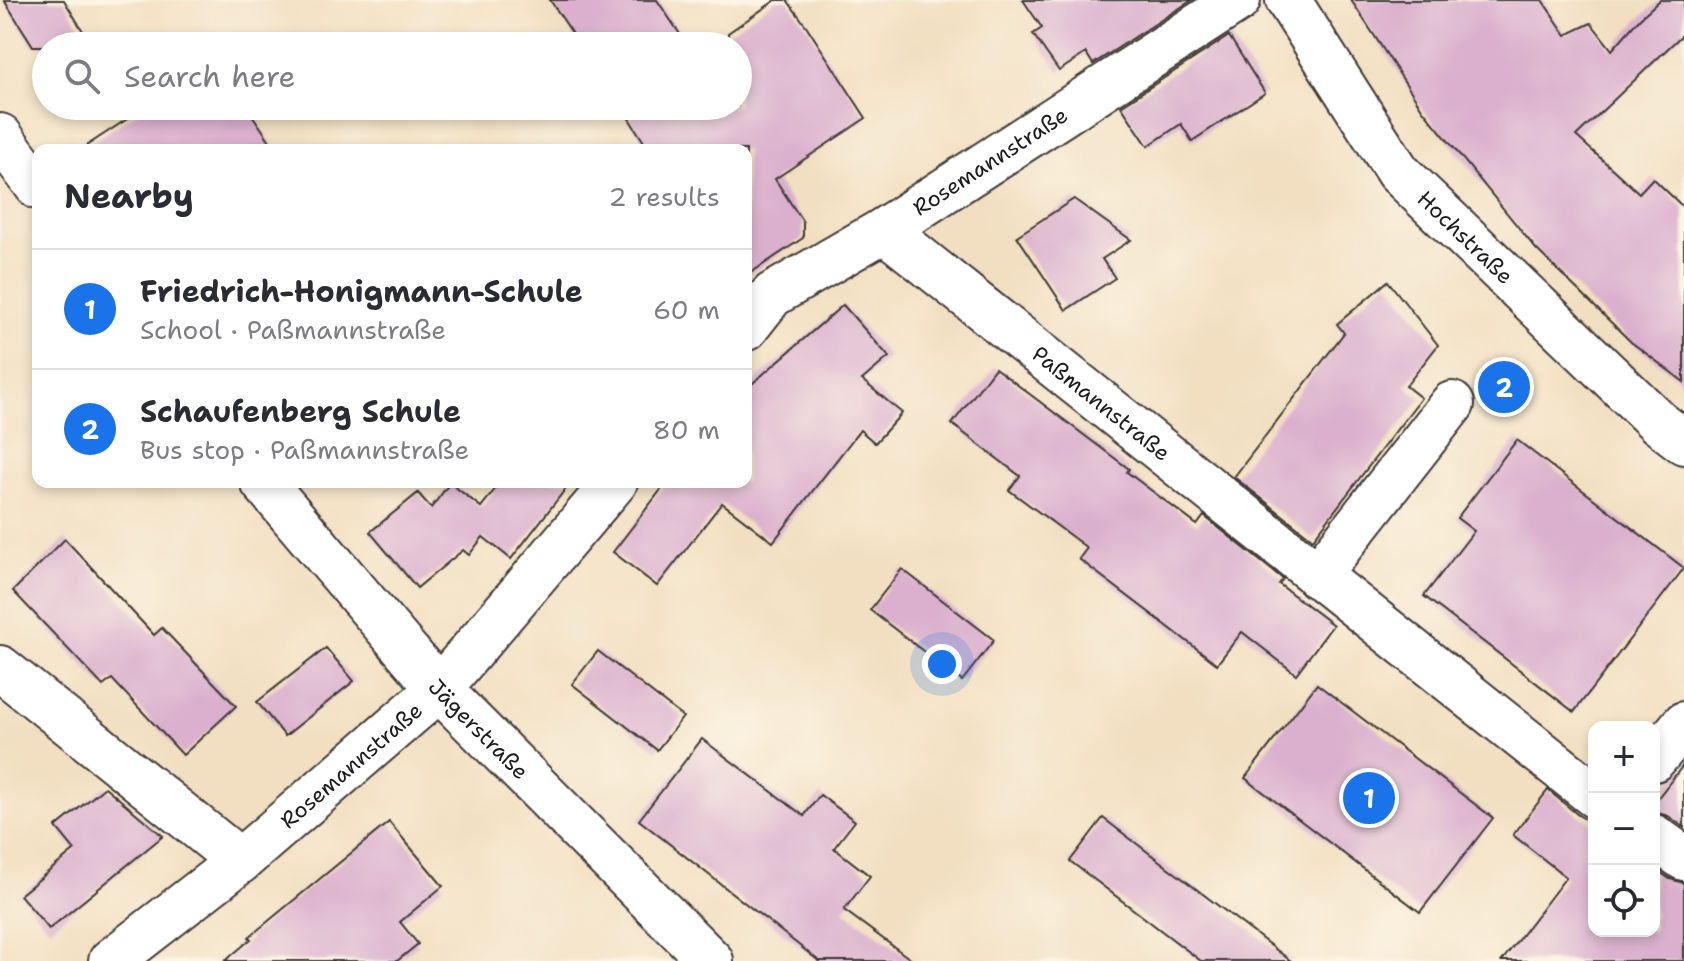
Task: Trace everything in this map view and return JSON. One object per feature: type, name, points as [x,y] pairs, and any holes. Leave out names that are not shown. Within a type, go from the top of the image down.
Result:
[{"type":"street","name":"Rosemannstraße","points":[[752,320],[772,295],[884,230],[1238,0]]},
{"type":"street","name":"Hochstraße","points":[[1288,0],[1398,172],[1659,423],[1684,442]]},
{"type":"street","points":[[0,136],[32,179]]},
{"type":"street","name":"Paßmannstraße","points":[[884,230],[1591,793]]},
{"type":"street","points":[[1317,576],[1452,404]]},
{"type":"street","name":"Jägerstraße","points":[[268,488],[439,689],[711,961]]},
{"type":"street","name":"Rosemannstraße","points":[[111,961],[240,861],[439,689],[610,488]]},
{"type":"street","points":[[0,668],[240,861]]},
{"type":"street","points":[[1660,752],[1684,724]]},
{"type":"street","points":[[1660,841],[1684,858]]},
{"type":"building","points":[[4,0],[64,0],[83,32],[32,32],[32,44]]},
{"type":"building","points":[[550,0],[657,0],[679,32],[572,32]]},
{"type":"building","points":[[776,0],[787,0],[866,118],[775,179],[803,222],[803,238],[752,272],[752,144],[645,144],[630,120],[752,120],[752,32],[729,32]]},
{"type":"building","points":[[1023,0],[1192,0],[1093,64],[1086,53],[1059,71],[1033,34],[1042,28]]},
{"type":"building","points":[[1351,0],[1542,0],[1566,35],[1591,23],[1612,50],[1660,0],[1684,0],[1684,33],[1576,136],[1639,193],[1653,178],[1684,208],[1684,382],[1631,342],[1536,249],[1423,110]]},
{"type":"building","points":[[1229,36],[1265,93],[1192,141],[1181,124],[1148,146],[1121,106]]},
{"type":"building","points":[[126,120],[256,120],[272,144],[89,144]]},
{"type":"building","points":[[1074,199],[1131,240],[1102,259],[1115,278],[1066,310],[1017,236]]},
{"type":"building","points":[[1388,281],[1438,345],[1406,386],[1421,398],[1313,539],[1234,477],[1344,333],[1337,324]]},
{"type":"building","points":[[843,305],[889,357],[862,380],[902,413],[875,443],[860,430],[773,542],[722,503],[657,586],[613,552],[662,488],[752,488],[752,384]]},
{"type":"building","points":[[995,368],[1129,469],[1127,472],[1197,525],[1204,516],[1283,579],[1279,584],[1333,625],[1296,674],[1242,632],[1217,664],[1079,559],[1087,548],[1009,490],[1020,476],[952,424]]},
{"type":"building","points":[[1517,440],[1684,568],[1574,712],[1424,596],[1474,531],[1457,518]]},
{"type":"building","points":[[446,488],[456,488],[481,507],[496,488],[566,488],[511,559],[483,537],[469,555],[463,550],[417,588],[370,532],[418,493],[431,508]]},
{"type":"building","points":[[65,539],[154,635],[162,628],[236,706],[183,755],[112,679],[103,686],[13,591]]},
{"type":"building","points":[[902,569],[994,640],[962,681],[870,610]]},
{"type":"building","points":[[326,648],[354,681],[285,736],[257,702]]},
{"type":"building","points":[[598,651],[683,717],[657,750],[572,684]]},
{"type":"building","points":[[1317,684],[1493,818],[1420,912],[1245,778]]},
{"type":"building","points":[[702,739],[804,816],[820,795],[855,821],[834,848],[870,876],[844,910],[913,961],[819,961],[639,820]]},
{"type":"building","points":[[1684,764],[1684,827],[1660,814],[1660,795]]},
{"type":"building","points":[[105,787],[163,836],[49,929],[20,895],[75,850],[56,827]]},
{"type":"building","points":[[1548,790],[1588,821],[1588,937],[1660,937],[1660,872],[1684,883],[1684,961],[1502,961],[1566,877],[1513,835]]},
{"type":"building","points":[[1103,818],[1291,961],[1201,961],[1070,861]]},
{"type":"building","points":[[389,822],[443,886],[400,922],[418,944],[397,961],[225,961],[251,939],[249,937]]},
{"type":"place","name":"Schaufenberg Schule","points":[[1504,387]]},
{"type":"place","name":"Friedrich-Honigmann-Schule","points":[[1369,798]]}]
